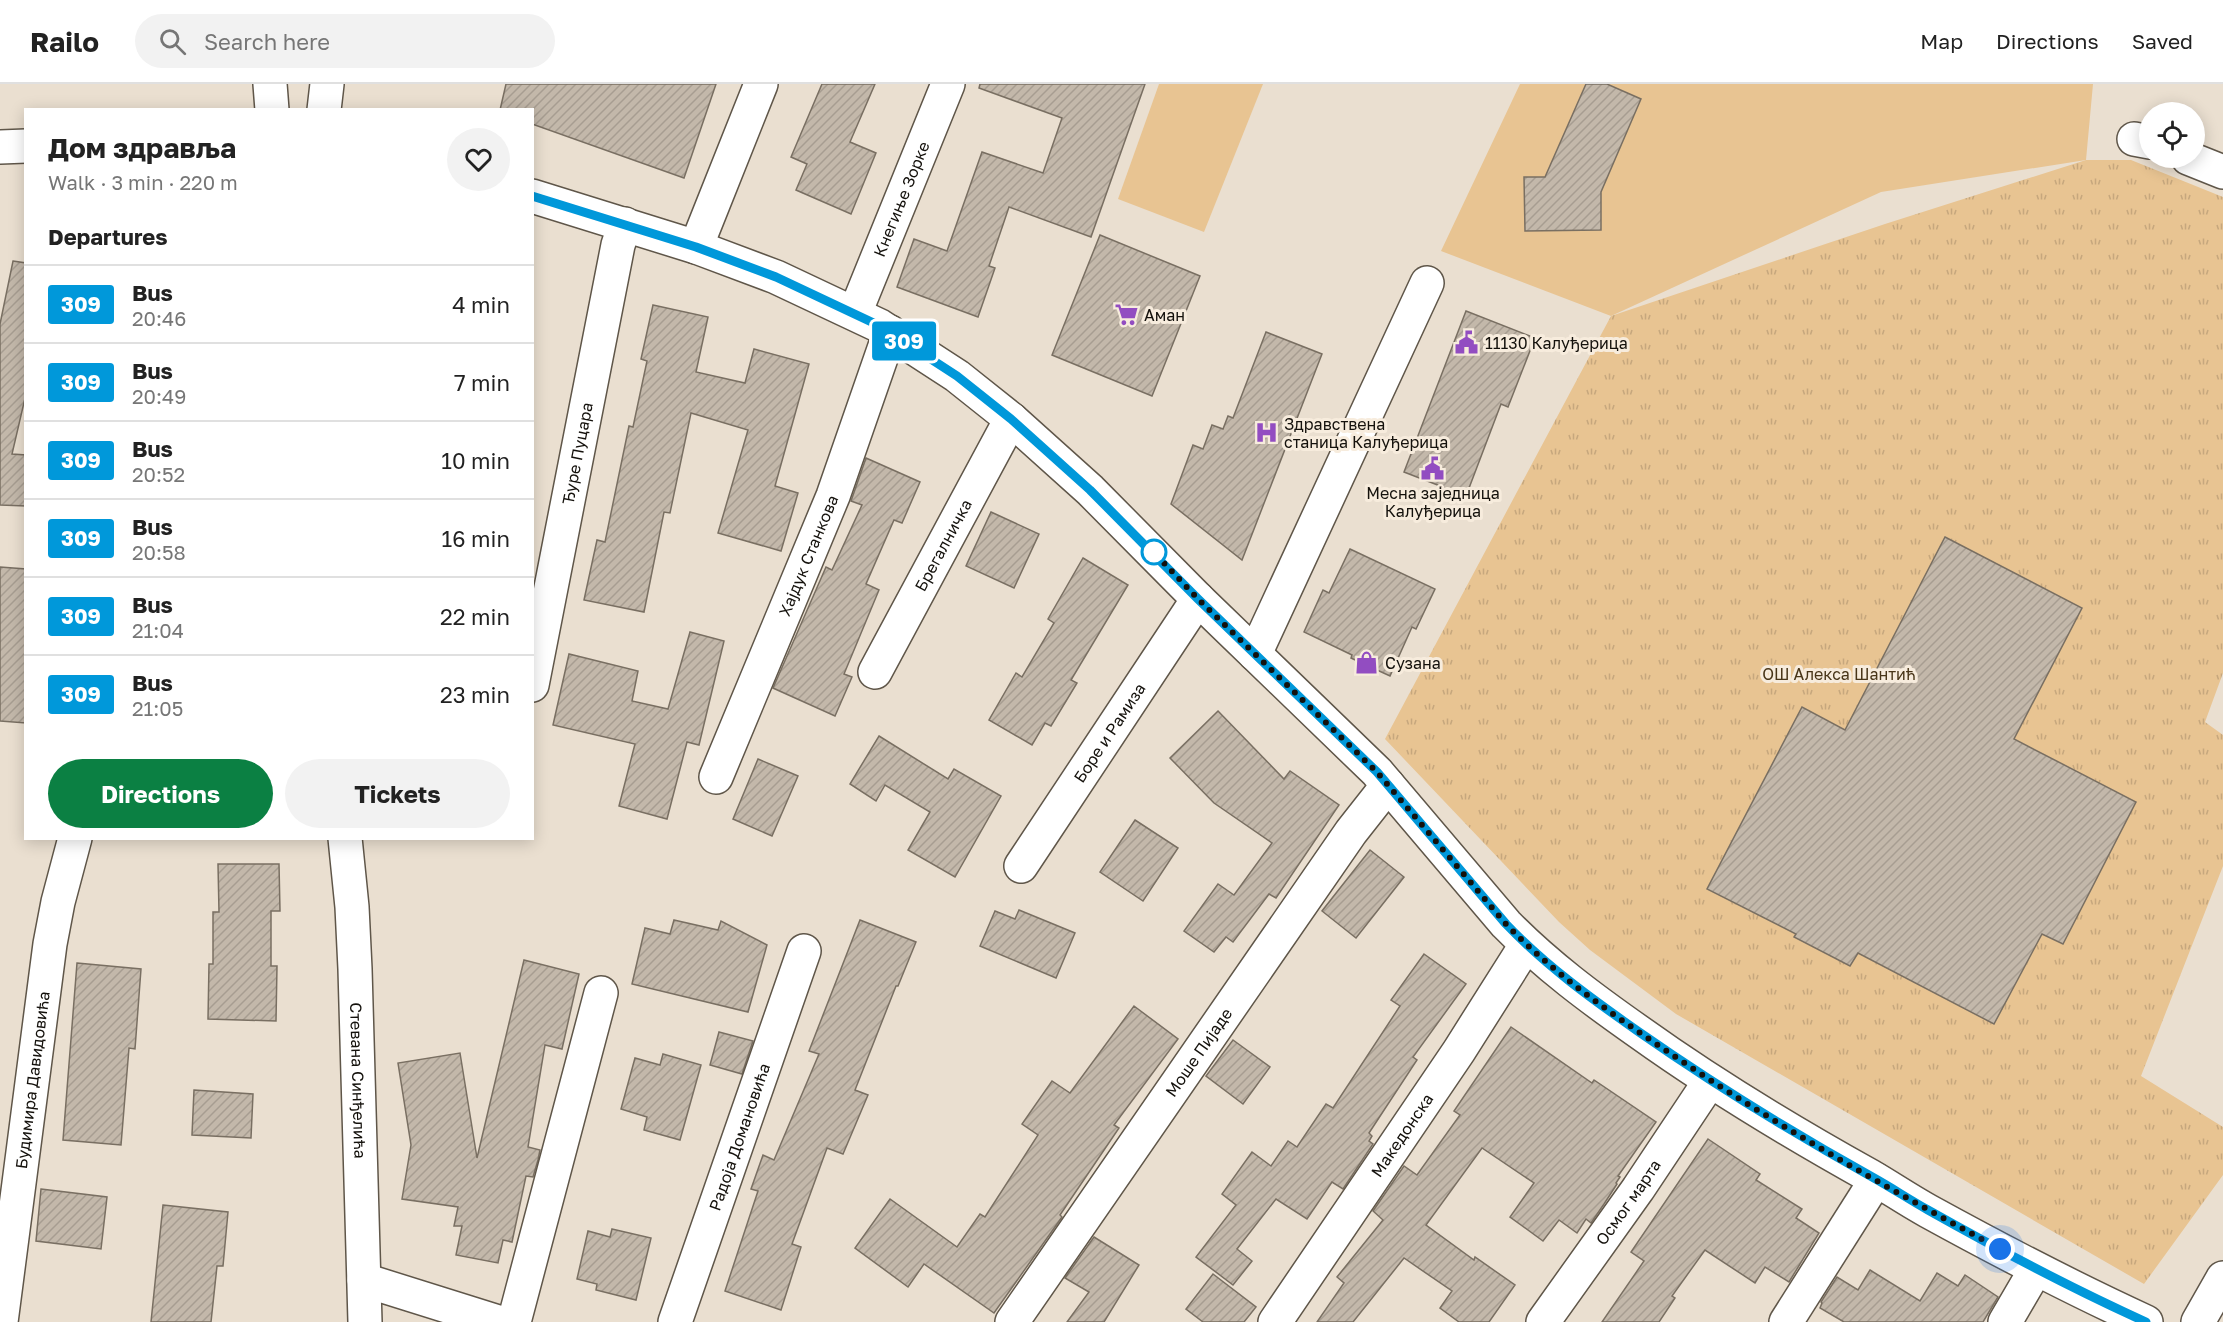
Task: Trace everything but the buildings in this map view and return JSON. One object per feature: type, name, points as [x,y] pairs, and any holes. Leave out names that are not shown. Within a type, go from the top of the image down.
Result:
[{"type":"street","points":[[270,84],[272,108]]},
{"type":"street","points":[[324,108],[327,84]]},
{"type":"street","points":[[696,247],[761,84]]},
{"type":"street","name":"Кнегиње Зорке","points":[[855,313],[948,84]]},
{"type":"street","points":[[0,147],[24,146]]},
{"type":"street","points":[[2205,165],[2223,172]]},
{"type":"street","points":[[534,197],[696,247],[776,277],[855,313],[890,332],[957,376],[1011,419],[1090,490],[1198,599],[1319,714],[1388,785],[1526,945],[1562,975],[1710,1081],[1794,1133],[2036,1269],[2146,1322]]},
{"type":"street","name":"Ђуре Пуцара","points":[[534,675],[618,245],[625,224]]},
{"type":"street","points":[[1255,654],[1427,283]]},
{"type":"street","name":"Хајдук Станкова","points":[[716,777],[832,496],[890,332]]},
{"type":"street","name":"Брегалничка","points":[[875,672],[1011,419]]},
{"type":"street","name":"Боре и Рамиза","points":[[1021,866],[1198,599]]},
{"type":"street","name":"Моше Пијаде","points":[[1012,1322],[1351,832],[1388,785]]},
{"type":"street","name":"Будимира Давидовића","points":[[1,1322],[50,944],[58,902],[74,840]]},
{"type":"street","name":"Стевана Синђелића","points":[[345,840],[354,949],[365,1322]]},
{"type":"street","name":"Македонска","points":[[1275,1322],[1459,1051],[1526,945]]},
{"type":"street","name":"Радоја Домановића","points":[[675,1322],[804,951]]},
{"type":"street","points":[[514,1322],[601,993]]},
{"type":"street","name":"Осмог марта","points":[[1543,1322],[1638,1189],[1710,1081]]},
{"type":"street","points":[[1786,1322],[1876,1179]]},
{"type":"street","points":[[2005,1322],[2036,1269]]},
{"type":"street","points":[[2198,1322],[2223,1278]]},
{"type":"street","points":[[364,1280],[498,1322]]},
{"type":"green space","points":[[1159,84],[1263,84],[1204,232],[1118,199]]},
{"type":"green space","points":[[1520,84],[2093,84],[2086,160],[1881,192],[1611,316],[1441,251]]},
{"type":"green space","name":"ОШ Алекса Шантић","points":[[2086,160],[2131,160],[2139,163],[2139,168],[2151,168],[2223,197],[2223,673],[2205,722],[2223,735],[2223,866],[2141,1076],[2223,1127],[2223,1175],[2144,1284],[1676,1014],[1590,950],[1559,922],[1385,739],[1611,316],[1885,224]]},
{"type":"bus line","name":"309","points":[[534,197],[696,247],[776,277],[855,313],[927,355],[957,376],[1044,447],[1162,560],[1198,599],[1377,772],[1506,924],[1526,945],[1562,975],[1618,1018],[1710,1081],[1794,1133],[2036,1269],[2146,1322]]},
{"type":"place","name":"Аман","points":[[1126,315]]},
{"type":"place","name":"11130 Калуђерица","points":[[1467,343]]},
{"type":"place","name":"Здравствена станица Калуђерица","points":[[1266,433]]},
{"type":"place","name":"Месна заједница Калуђерица","points":[[1433,468]]},
{"type":"place","name":"Сузана","points":[[1367,663]]},
{"type":"route","points":[[1154,552],[1148,546],[1198,599],[1377,772],[1506,924],[1526,945],[1562,975],[1710,1081],[1794,1133],[2000,1249]]}]
